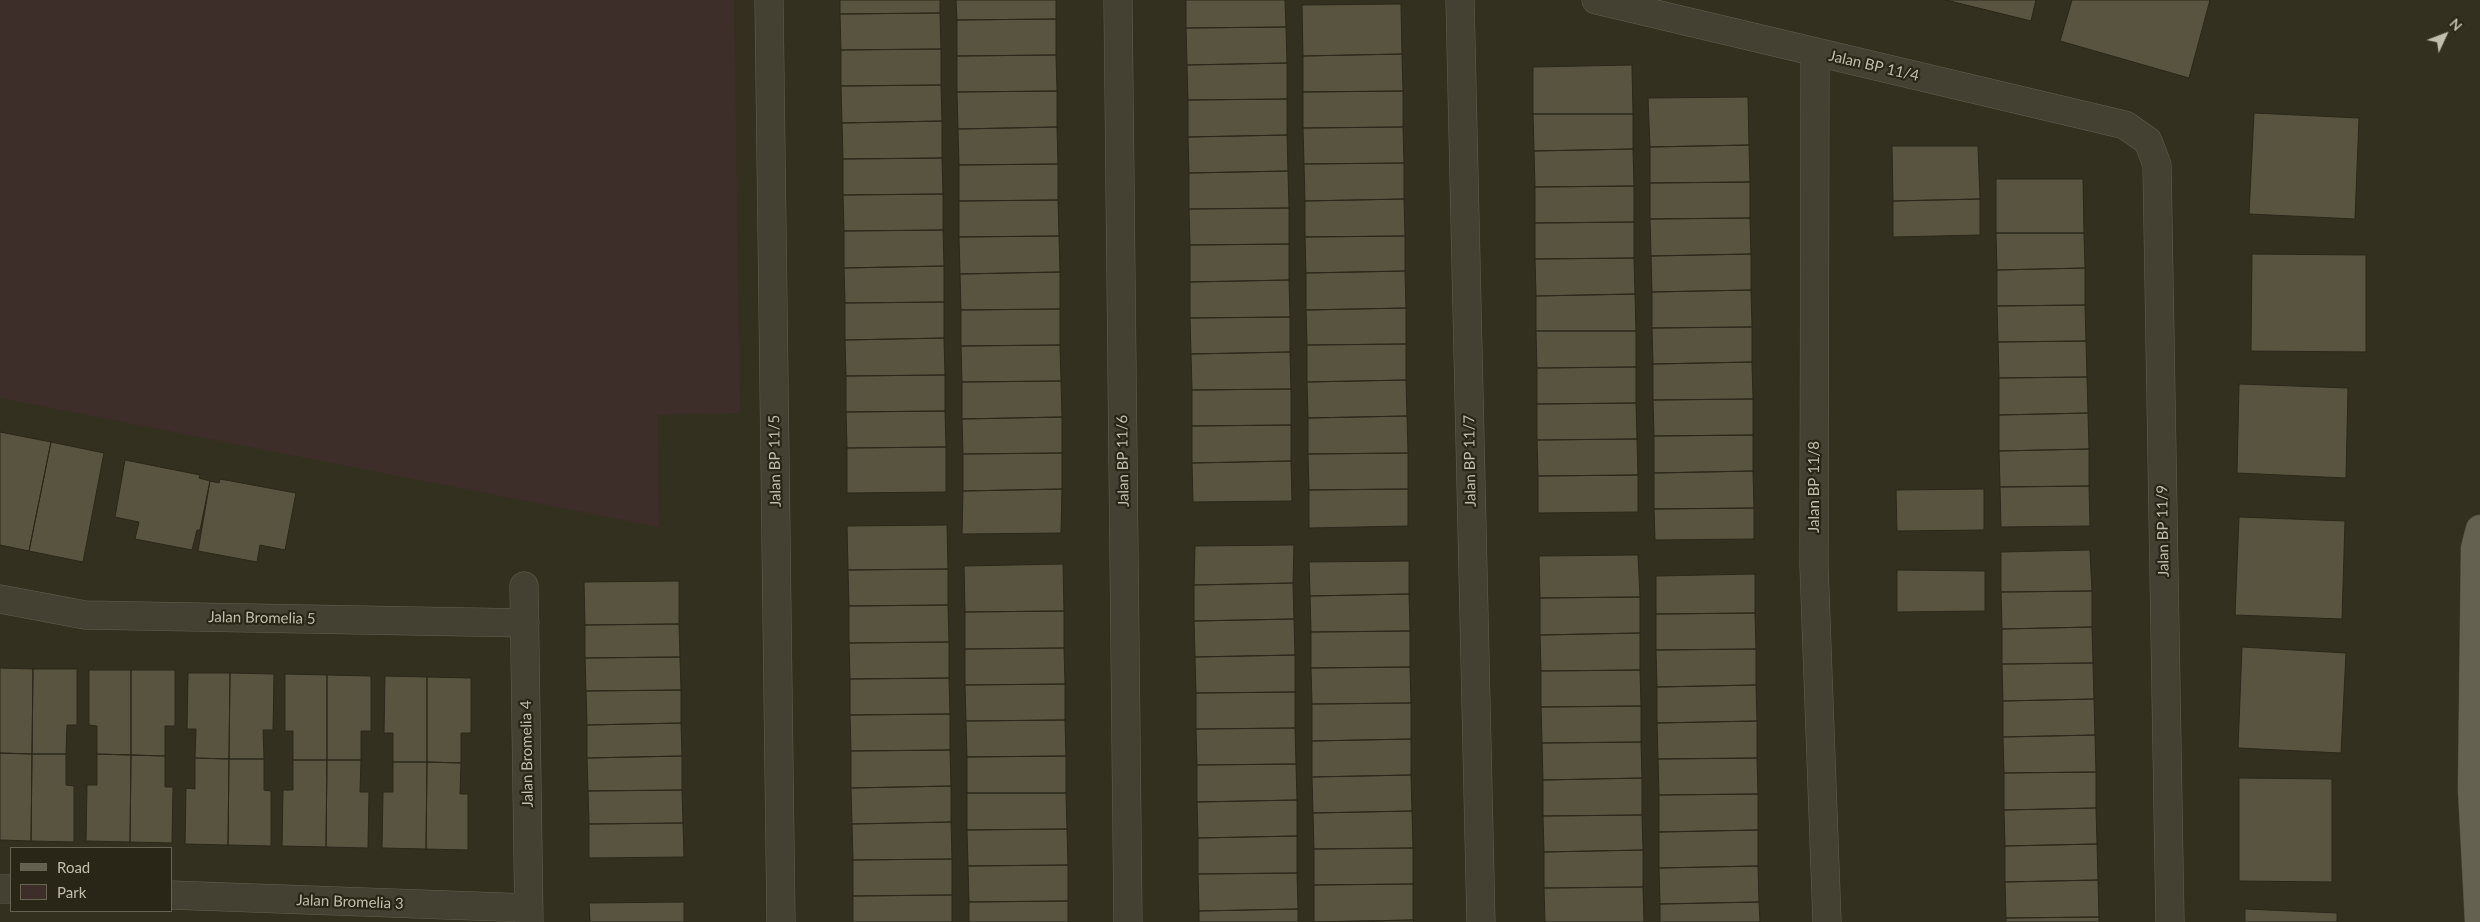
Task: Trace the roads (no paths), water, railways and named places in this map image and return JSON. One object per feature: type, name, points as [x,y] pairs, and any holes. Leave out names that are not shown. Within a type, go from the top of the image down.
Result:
[{"type":"main road","points":[[2480,529],[2476,548],[2472,789],[2480,922]]},
{"type":"street","name":"Jalan BP 11/5","points":[[769,0],[781,922]]},
{"type":"street","name":"Jalan BP 11/6","points":[[1118,0],[1128,922]]},
{"type":"street","name":"Jalan BP 11/7","points":[[1460,0],[1481,922]]},
{"type":"street","name":"Jalan BP 11/4","points":[[1596,0],[2125,125],[2148,141]]},
{"type":"street","name":"Jalan BP 11/8","points":[[1815,53],[1814,566],[1827,922]]},
{"type":"street","name":"Jalan BP 11/9","points":[[2148,141],[2157,165],[2170,922]]},
{"type":"street","name":"Jalan Bromelia 4","points":[[524,586],[529,915]]},
{"type":"street","name":"Jalan Bromelia 5","points":[[0,599],[84,615],[525,623]]},
{"type":"street","name":"Jalan Bromelia 3","points":[[172,895],[529,915]]}]
